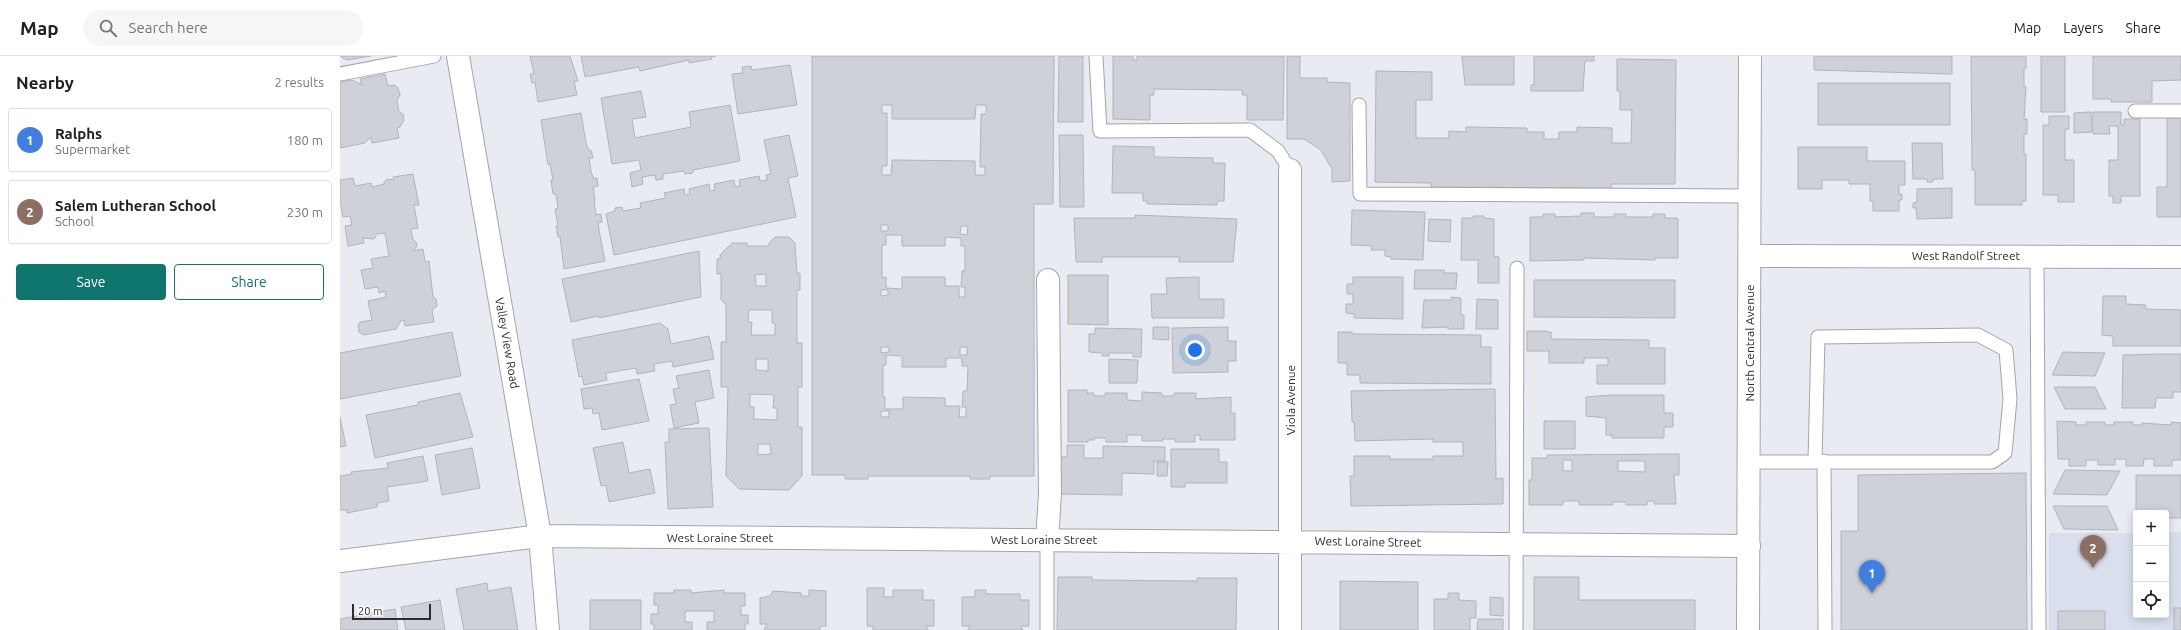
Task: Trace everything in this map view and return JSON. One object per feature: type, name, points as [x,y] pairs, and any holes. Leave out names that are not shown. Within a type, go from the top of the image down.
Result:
[{"type":"street","name":"Valley View Road","points":[[458,56],[540,536],[548,630]]},
{"type":"street","name":"North Central Avenue","points":[[1748,630],[1750,462],[1750,56]]},
{"type":"street","name":"Viola Avenue","points":[[1290,170],[1290,630]]},
{"type":"street","name":"West Randolf Street","points":[[1750,256],[2181,257]]},
{"type":"street","points":[[1047,540],[1050,494],[1048,280]]},
{"type":"street","name":"West Loraine Street","points":[[340,561],[540,536],[1749,546]]},
{"type":"lane","points":[[340,74],[434,56]]},
{"type":"lane","points":[[1096,56],[1100,131],[1250,130],[1278,151],[1290,170]]},
{"type":"lane","points":[[1359,105],[1360,194],[1750,196]]},
{"type":"lane","points":[[2135,111],[2181,111]]},
{"type":"lane","points":[[2037,256],[2039,630]]},
{"type":"lane","points":[[1516,630],[1517,268]]},
{"type":"lane","points":[[1750,462],[1819,461],[1992,462],[2005,453],[2010,399],[2006,350],[1978,335],[1818,337],[1817,446],[1819,461],[1825,630]]},
{"type":"lane","points":[[1047,540],[1047,630]]},
{"type":"shaded area","points":[[2181,532],[2181,630],[2049,630],[2049,533],[2133,533],[2133,618],[2169,618],[2169,533]]},
{"type":"building","points":[[340,56],[371,56],[347,60]]},
{"type":"building","points":[[530,56],[570,56],[578,81],[574,81],[577,95],[538,102],[535,82],[532,83],[530,74],[534,74]]},
{"type":"building","points":[[581,56],[716,56],[711,57],[712,59],[689,63],[689,60],[640,71],[639,67],[585,77]]},
{"type":"building","points":[[812,56],[1054,56],[1053,204],[1034,204],[1034,476],[990,476],[990,479],[970,479],[970,476],[868,476],[868,479],[845,479],[845,475],[812,475]],"holes":[[[882,105],[892,105],[892,119],[975,119],[976,105],[986,105],[986,114],[981,114],[980,167],[985,167],[985,175],[975,175],[975,161],[892,160],[891,175],[882,175],[882,166],[887,166],[887,113],[882,113]],[[881,225],[888,225],[888,231],[881,231]],[[961,226],[968,226],[967,235],[960,234]],[[886,235],[902,235],[902,246],[945,246],[945,237],[961,238],[961,246],[965,246],[965,271],[962,271],[961,287],[965,287],[965,297],[959,297],[959,286],[945,286],[945,277],[902,277],[902,289],[886,288],[886,277],[882,278],[882,245],[886,245]],[[881,290],[888,290],[888,295],[881,296]],[[881,347],[889,347],[889,352],[881,353]],[[960,347],[967,347],[967,355],[960,355]],[[886,355],[902,356],[902,367],[946,367],[946,358],[962,358],[962,366],[968,366],[967,391],[963,391],[962,407],[966,407],[966,417],[959,417],[960,406],[945,406],[945,398],[903,397],[903,409],[885,409],[885,397],[883,397],[883,365],[886,365]],[[881,411],[889,411],[889,417],[881,417]]]},
{"type":"building","points":[[1059,56],[1083,56],[1083,122],[1058,122]]},
{"type":"building","points":[[1113,56],[1133,56],[1133,60],[1137,60],[1137,56],[1284,56],[1283,120],[1247,120],[1247,95],[1242,95],[1242,90],[1154,89],[1154,95],[1150,95],[1150,120],[1113,119]]},
{"type":"building","points":[[1287,56],[1300,56],[1300,78],[1327,78],[1327,82],[1350,83],[1350,181],[1332,182],[1332,169],[1321,150],[1304,139],[1287,139]]},
{"type":"building","points":[[1462,56],[1514,56],[1514,85],[1465,85]]},
{"type":"building","points":[[1534,56],[1594,56],[1594,61],[1585,61],[1583,91],[1531,91],[1531,85],[1534,85]]},
{"type":"building","points":[[1814,56],[1952,56],[1952,74],[1814,70]]},
{"type":"building","points":[[1971,56],[2026,56],[2026,68],[2024,68],[2024,87],[2026,87],[2024,120],[2027,119],[2027,134],[2024,134],[2024,154],[2026,154],[2026,201],[2022,201],[2022,205],[1975,205],[1975,170],[1972,170]]},
{"type":"building","points":[[2041,56],[2065,56],[2065,112],[2041,112]]},
{"type":"building","points":[[2093,56],[2181,56],[2181,80],[2152,81],[2152,102],[2111,102],[2111,99],[2093,99]]},
{"type":"building","points":[[1617,59],[1676,60],[1675,184],[1611,184],[1611,188],[1431,187],[1431,183],[1375,182],[1376,71],[1432,72],[1432,100],[1416,100],[1416,138],[1449,138],[1449,131],[1466,132],[1466,127],[1527,128],[1527,132],[1544,132],[1544,139],[1559,139],[1559,132],[1577,132],[1577,127],[1612,128],[1612,143],[1631,143],[1632,110],[1620,110],[1620,91],[1617,91]]},
{"type":"building","points":[[790,65],[797,105],[738,114],[732,74],[743,73],[742,67],[751,66],[752,70]]},
{"type":"building","points":[[385,74],[388,86],[394,85],[398,88],[400,95],[397,100],[399,112],[403,114],[404,120],[400,127],[397,128],[399,138],[372,143],[371,137],[365,143],[340,148],[340,82],[352,80],[362,85],[360,79]]},
{"type":"building","points":[[1818,83],[1950,83],[1950,125],[1818,125]]},
{"type":"building","points":[[641,91],[646,117],[632,119],[635,138],[691,127],[689,112],[730,105],[740,161],[693,170],[693,173],[685,174],[684,171],[663,174],[663,179],[656,180],[655,175],[642,177],[643,184],[632,187],[630,173],[641,170],[639,160],[612,164],[601,98]]},
{"type":"building","points":[[2091,112],[2092,132],[2074,133],[2074,113]]},
{"type":"building","points":[[2093,112],[2121,112],[2121,125],[2124,125],[2124,119],[2140,119],[2140,196],[2121,196],[2121,203],[2113,203],[2113,196],[2109,196],[2109,160],[2118,160],[2118,126],[2109,126],[2110,134],[2093,134]]},
{"type":"building","points":[[581,113],[586,143],[589,151],[591,150],[593,158],[589,158],[591,172],[594,179],[597,178],[598,186],[593,187],[594,201],[596,215],[601,214],[602,222],[598,222],[605,261],[564,269],[560,237],[558,237],[556,226],[558,226],[555,209],[558,208],[556,194],[553,194],[551,180],[553,180],[550,164],[548,165],[541,120]]},
{"type":"building","points":[[2049,116],[2069,116],[2069,129],[2065,129],[2065,160],[2074,160],[2074,202],[2058,202],[2058,195],[2043,195],[2043,125],[2049,125]]},
{"type":"building","points":[[2167,117],[2181,117],[2181,217],[2157,217],[2157,187],[2167,187]]},
{"type":"building","points":[[789,135],[798,176],[788,178],[796,217],[614,255],[606,214],[615,211],[615,208],[622,207],[623,211],[641,208],[640,203],[666,198],[664,193],[684,189],[685,195],[690,194],[689,189],[709,184],[710,191],[715,190],[714,184],[734,180],[735,187],[740,186],[739,180],[759,176],[760,181],[767,180],[766,175],[771,174],[764,140]]},
{"type":"building","points":[[1059,135],[1083,135],[1084,207],[1060,207]]},
{"type":"building","points":[[1912,143],[1942,143],[1943,179],[1933,179],[1933,182],[1927,182],[1927,179],[1913,179]]},
{"type":"building","points":[[1113,146],[1154,147],[1154,157],[1213,158],[1213,163],[1225,163],[1224,201],[1218,201],[1217,205],[1147,204],[1147,201],[1143,201],[1143,193],[1112,193]]},
{"type":"building","points":[[1798,147],[1867,147],[1867,161],[1905,161],[1905,185],[1899,185],[1899,194],[1902,194],[1902,200],[1899,200],[1899,211],[1873,211],[1873,201],[1870,201],[1870,184],[1849,184],[1849,180],[1822,180],[1822,189],[1798,189]]},
{"type":"building","points":[[413,174],[419,205],[414,205],[418,228],[411,229],[413,240],[416,242],[417,246],[413,251],[423,249],[425,262],[429,261],[433,297],[436,299],[437,306],[432,310],[434,322],[405,326],[404,320],[401,321],[396,329],[363,335],[359,332],[358,326],[360,322],[372,320],[368,301],[386,297],[385,291],[379,293],[378,287],[365,289],[361,270],[373,268],[371,259],[389,256],[385,233],[377,234],[374,239],[363,238],[364,243],[348,246],[345,226],[352,225],[350,216],[343,217],[340,201],[340,180],[353,178],[355,186],[371,183],[372,187],[384,184],[386,180],[394,179],[393,177]]},
{"type":"building","points":[[1952,188],[1952,218],[1917,219],[1916,208],[1913,208],[1913,203],[1917,202],[1917,189]]},
{"type":"building","points":[[1352,210],[1425,212],[1423,260],[1391,259],[1391,257],[1385,256],[1385,250],[1371,250],[1372,246],[1351,245]]},
{"type":"building","points":[[1581,213],[1594,213],[1594,217],[1614,217],[1614,214],[1626,214],[1626,217],[1653,217],[1653,214],[1665,214],[1665,218],[1678,218],[1678,258],[1655,258],[1655,260],[1584,258],[1584,260],[1530,261],[1530,217],[1543,217],[1543,214],[1555,214],[1555,217],[1581,216]]},
{"type":"building","points":[[1135,215],[1237,219],[1233,262],[1179,262],[1179,257],[1102,257],[1102,262],[1076,262],[1074,218],[1135,218]]},
{"type":"building","points":[[1473,216],[1484,216],[1484,218],[1494,219],[1494,256],[1499,257],[1499,283],[1478,283],[1478,260],[1461,260],[1462,218],[1473,218]]},
{"type":"building","points":[[1429,219],[1451,220],[1450,242],[1428,241]]},
{"type":"building","points":[[775,237],[789,237],[795,243],[797,273],[800,273],[800,290],[797,290],[797,343],[802,343],[802,387],[798,387],[798,427],[802,427],[802,476],[789,490],[739,489],[726,476],[728,387],[721,387],[721,342],[726,342],[726,305],[721,300],[721,274],[717,274],[717,259],[720,259],[720,255],[732,243],[747,243],[747,246],[769,246],[769,243]],"holes":[[[766,274],[766,286],[756,286],[755,275]],[[749,310],[772,310],[772,323],[775,323],[775,335],[751,335],[752,322],[748,322]],[[756,359],[768,359],[768,371],[756,370]],[[750,394],[774,395],[773,408],[777,408],[777,420],[754,419],[754,407],[750,407]],[[758,444],[770,444],[771,454],[758,455]]]},
{"type":"building","points":[[699,251],[701,297],[599,318],[598,316],[571,322],[562,279]]},
{"type":"building","points":[[1415,270],[1444,270],[1444,273],[1457,273],[1456,289],[1414,289]]},
{"type":"building","points":[[1068,275],[1108,275],[1108,325],[1068,324]]},
{"type":"building","points":[[1199,277],[1199,299],[1224,299],[1224,318],[1152,318],[1151,294],[1167,294],[1166,278]]},
{"type":"building","points":[[1353,277],[1403,277],[1403,319],[1354,318],[1354,314],[1346,313],[1346,304],[1353,304],[1353,294],[1347,294],[1347,284],[1353,284]]},
{"type":"building","points":[[1534,280],[1675,280],[1675,318],[1534,317]]},
{"type":"building","points":[[2103,296],[2126,296],[2126,304],[2146,305],[2146,309],[2181,310],[2181,346],[2113,346],[2113,336],[2102,335]]},
{"type":"building","points":[[1451,297],[1461,298],[1461,315],[1464,315],[1464,329],[1448,329],[1448,327],[1422,328],[1424,300],[1451,300]]},
{"type":"building","points":[[1477,299],[1498,300],[1498,329],[1476,329]]},
{"type":"building","points":[[660,323],[668,329],[671,344],[709,336],[714,359],[673,367],[672,361],[654,364],[655,371],[637,374],[636,368],[606,373],[607,380],[584,385],[582,376],[579,377],[572,340]]},
{"type":"building","points":[[1153,327],[1169,327],[1169,340],[1153,339]]},
{"type":"building","points":[[1228,327],[1228,341],[1236,341],[1236,361],[1228,361],[1228,372],[1173,373],[1172,328]]},
{"type":"building","points":[[1095,328],[1142,329],[1141,357],[1133,357],[1133,353],[1109,353],[1109,356],[1102,356],[1102,353],[1089,352],[1089,334],[1095,334]]},
{"type":"building","points":[[1527,331],[1551,332],[1551,339],[1649,340],[1649,348],[1665,348],[1665,384],[1597,384],[1597,365],[1608,365],[1608,358],[1584,358],[1584,363],[1549,363],[1549,351],[1527,351]]},
{"type":"building","points":[[452,332],[461,376],[340,399],[340,353]]},
{"type":"building","points":[[1338,332],[1352,332],[1352,334],[1481,335],[1481,347],[1491,347],[1491,384],[1360,383],[1360,375],[1347,375],[1347,363],[1338,363]]},
{"type":"building","points":[[2063,352],[2105,353],[2095,376],[2052,375]]},
{"type":"building","points":[[2181,354],[2181,392],[2173,392],[2173,398],[2156,398],[2155,408],[2122,408],[2123,355]]},
{"type":"building","points":[[1109,359],[1138,360],[1137,383],[1109,383]]},
{"type":"building","points":[[709,370],[714,398],[695,402],[699,423],[674,428],[670,405],[676,404],[673,389],[679,388],[676,376]]},
{"type":"building","points":[[639,379],[649,421],[602,430],[599,413],[593,414],[592,408],[584,409],[581,389]]},
{"type":"building","points":[[2054,387],[2095,387],[2106,409],[2065,409]]},
{"type":"building","points":[[1495,389],[1496,479],[1503,478],[1503,504],[1351,506],[1350,476],[1354,476],[1354,456],[1390,456],[1390,459],[1433,459],[1433,456],[1463,456],[1463,442],[1433,442],[1433,439],[1355,441],[1354,422],[1352,422],[1351,391]]},
{"type":"building","points":[[1068,390],[1087,390],[1087,393],[1094,393],[1094,396],[1105,396],[1105,393],[1127,393],[1127,400],[1142,401],[1142,392],[1162,393],[1162,396],[1174,396],[1174,393],[1196,393],[1196,399],[1231,397],[1231,413],[1235,413],[1235,440],[1200,440],[1200,435],[1195,435],[1195,442],[1175,442],[1175,439],[1163,439],[1163,441],[1142,441],[1142,435],[1127,435],[1127,442],[1106,442],[1106,438],[1094,438],[1094,440],[1088,440],[1088,442],[1068,442]]},
{"type":"building","points":[[460,393],[473,437],[375,458],[366,415],[418,405],[418,402]]},
{"type":"building","points":[[1612,395],[1664,395],[1664,413],[1673,413],[1673,427],[1664,427],[1664,438],[1612,438],[1612,435],[1606,435],[1606,418],[1586,416],[1586,397]]},
{"type":"building","points":[[340,417],[346,446],[340,447]]},
{"type":"building","points":[[1544,421],[1575,421],[1575,449],[1544,449]]},
{"type":"building","points":[[2057,421],[2076,422],[2076,425],[2086,425],[2086,422],[2105,422],[2105,425],[2114,425],[2114,422],[2133,422],[2133,425],[2142,425],[2142,423],[2171,425],[2171,422],[2181,423],[2181,460],[2172,460],[2172,466],[2154,466],[2154,459],[2144,459],[2143,466],[2126,466],[2126,459],[2115,459],[2115,465],[2098,465],[2098,460],[2086,460],[2086,466],[2069,466],[2069,459],[2058,459]]},
{"type":"building","points":[[709,428],[713,507],[668,509],[665,442],[669,442],[669,429]]},
{"type":"building","points":[[623,442],[629,473],[650,469],[655,493],[609,502],[606,485],[601,486],[593,448]]},
{"type":"building","points":[[1067,445],[1084,445],[1084,458],[1103,458],[1103,446],[1165,447],[1165,461],[1154,461],[1154,474],[1122,473],[1122,495],[1058,494],[1059,457],[1067,457]]},
{"type":"building","points":[[472,448],[480,488],[442,495],[435,455]]},
{"type":"building","points":[[1171,449],[1219,449],[1219,462],[1227,462],[1227,483],[1185,483],[1185,487],[1171,487]]},
{"type":"building","points":[[1679,454],[1679,475],[1674,475],[1676,504],[1654,504],[1654,501],[1647,501],[1647,505],[1626,505],[1626,502],[1613,502],[1613,505],[1579,505],[1579,501],[1563,501],[1563,505],[1529,505],[1529,480],[1532,480],[1532,458],[1547,458],[1547,455]],"holes":[[[1563,460],[1572,460],[1572,471],[1563,471]],[[1618,461],[1645,461],[1645,472],[1618,471]]]},
{"type":"building","points":[[423,456],[428,481],[387,487],[389,501],[378,503],[377,507],[347,513],[347,510],[340,510],[340,476],[352,474],[351,472],[388,468],[387,463]]},
{"type":"building","points":[[1157,462],[1168,462],[1167,476],[1157,476]]},
{"type":"building","points":[[2065,470],[2120,471],[2107,495],[2053,494]]},
{"type":"building","points":[[2026,473],[2027,630],[1841,630],[1841,531],[1858,531],[1858,475]]},
{"type":"building","points":[[2136,475],[2181,475],[2181,518],[2169,518],[2169,510],[2136,510]]},
{"type":"building","points":[[2053,506],[2107,506],[2118,530],[2064,529]]},
{"type":"building","points":[[1058,577],[1092,577],[1092,580],[1197,581],[1197,578],[1237,578],[1236,630],[1057,630]]},
{"type":"building","points":[[1534,577],[1579,577],[1579,600],[1695,600],[1695,630],[1534,630]]},
{"type":"building","points":[[1340,581],[1418,582],[1418,630],[1340,630]]},
{"type":"building","points":[[487,583],[488,591],[511,587],[518,630],[464,630],[456,589]]},
{"type":"building","points":[[867,588],[884,588],[884,597],[893,597],[893,590],[923,590],[923,600],[934,600],[934,626],[926,626],[928,630],[873,630],[873,626],[867,626]]},
{"type":"building","points":[[674,590],[691,590],[691,593],[724,590],[724,593],[745,593],[745,606],[741,606],[741,615],[748,615],[748,624],[745,624],[745,630],[707,630],[707,622],[714,622],[714,611],[685,611],[685,622],[692,622],[692,630],[654,630],[654,624],[651,624],[651,614],[658,614],[658,605],[654,605],[654,593],[674,593]]},
{"type":"building","points":[[809,590],[826,591],[826,626],[820,626],[820,630],[764,630],[767,624],[760,624],[760,598],[770,596],[773,591],[801,593],[801,596],[809,596]]},
{"type":"building","points":[[975,590],[986,590],[986,594],[1020,594],[1020,600],[1029,600],[1029,626],[1021,626],[1023,630],[968,630],[970,626],[962,626],[962,597],[975,597]]},
{"type":"building","points":[[1448,593],[1459,593],[1459,600],[1476,601],[1476,618],[1470,618],[1470,630],[1434,630],[1434,599],[1448,599]]},
{"type":"building","points":[[1490,597],[1503,598],[1503,616],[1490,615]]},
{"type":"building","points":[[440,600],[445,630],[406,630],[401,607]]},
{"type":"building","points":[[590,600],[641,600],[641,630],[590,630]]},
{"type":"building","points":[[2174,608],[2181,608],[2181,630],[2174,630]]},
{"type":"building","points":[[395,609],[398,630],[340,630],[340,619]]},
{"type":"building","points":[[2058,611],[2105,611],[2105,630],[2058,630]]},
{"type":"building","points":[[1478,619],[1503,619],[1503,630],[1477,630]]},
{"type":"place","name":"Salem Lutheran School","points":[[2093,568]]},
{"type":"place","name":"Ralphs","points":[[1872,593]]}]
